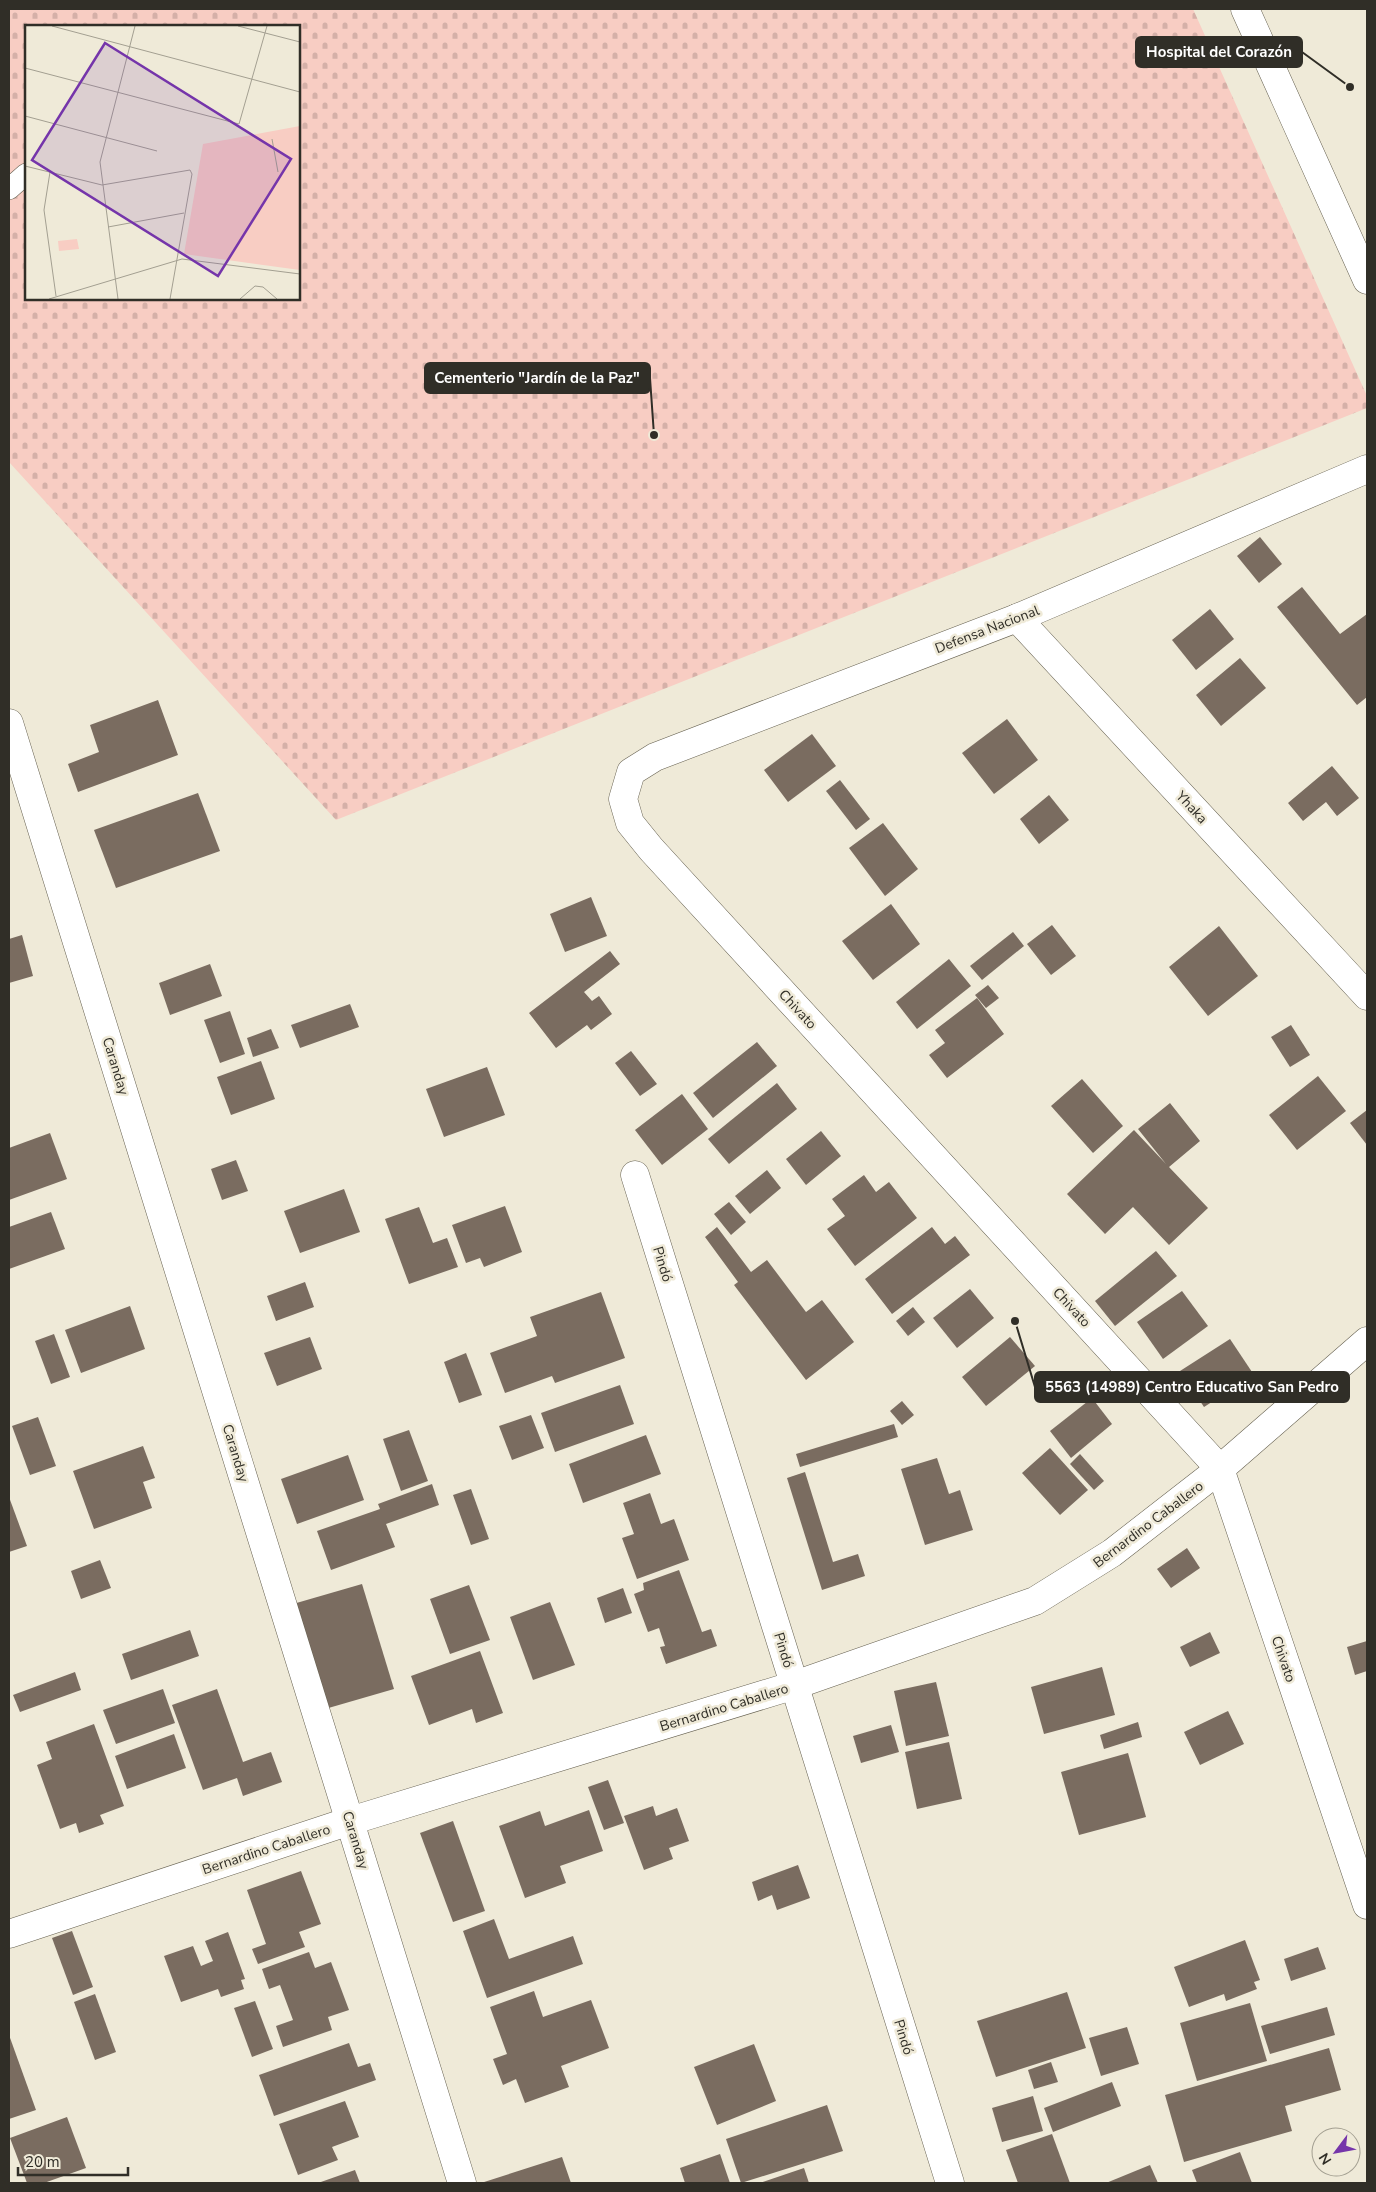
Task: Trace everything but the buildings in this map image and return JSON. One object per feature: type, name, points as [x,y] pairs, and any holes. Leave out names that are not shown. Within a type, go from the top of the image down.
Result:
[{"type":"street","points":[[1245,9],[1367,280]]},
{"type":"street","name":"Defensa Nacional","points":[[623,799],[631,772],[655,757],[1017,618],[1367,469]]},
{"type":"street","name":"Yhaka","points":[[1017,618],[1367,996]]},
{"type":"street","name":"Caranday","points":[[9,723],[462,2183]]},
{"type":"street","name":"Chivato","points":[[623,799],[630,823],[651,850],[1220,1469],[1367,1905]]},
{"type":"street","name":"Pindó","points":[[635,1175],[950,2183]]},
{"type":"street","name":"Bernardino Caballero","points":[[9,1934],[350,1821],[795,1685],[1035,1601],[1112,1553],[1220,1469],[1367,1341]]},
{"type":"lane","points":[[9,189],[25,175]]},
{"type":"green space","points":[[9,9],[1193,9],[1367,396],[1367,408],[336,820],[9,462]]},
{"type":"place","name":"Hospital del Corazón","points":[[1350,87]]},
{"type":"place","name":"Cementerio \"Jardín de la Paz\"","points":[[654,435]]},
{"type":"place","name":"5563 (14989) Centro Educativo San Pedro","points":[[1015,1321]]}]
